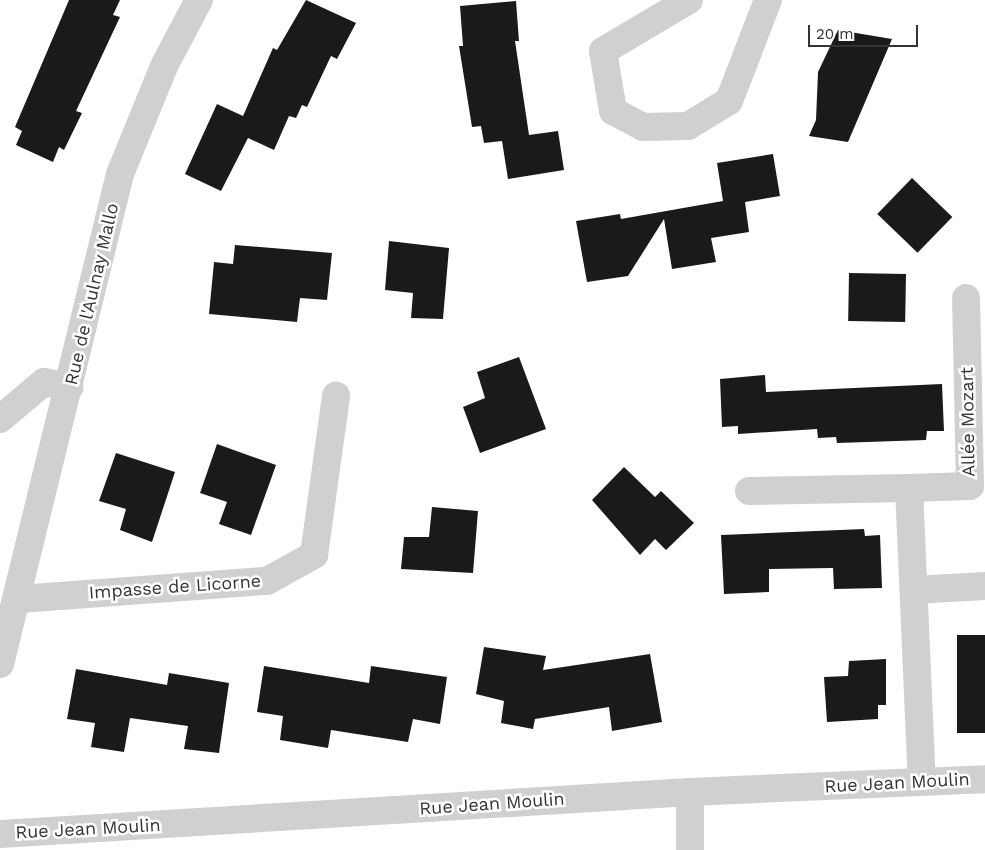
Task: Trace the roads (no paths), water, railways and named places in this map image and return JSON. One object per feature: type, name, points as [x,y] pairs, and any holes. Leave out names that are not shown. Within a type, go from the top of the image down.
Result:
[{"type":"street","name":"Rue de l'Aulnay Mallo","points":[[0,664],[19,599],[120,174],[164,66],[199,0]]},
{"type":"street","points":[[690,0],[603,51],[613,111],[643,127],[688,126],[729,101],[768,0]]},
{"type":"street","name":"Allée Mozart","points":[[749,491],[970,486],[966,298]]},
{"type":"street","points":[[0,419],[44,382],[70,387]]},
{"type":"street","name":"Impasse de Licorne","points":[[19,599],[267,582],[314,555],[336,396]]},
{"type":"street","points":[[909,488],[922,782]]},
{"type":"street","points":[[914,590],[985,586]]},
{"type":"street","name":"Rue Jean Moulin","points":[[0,834],[690,792],[985,779]]},
{"type":"street","points":[[690,792],[690,850]]}]
